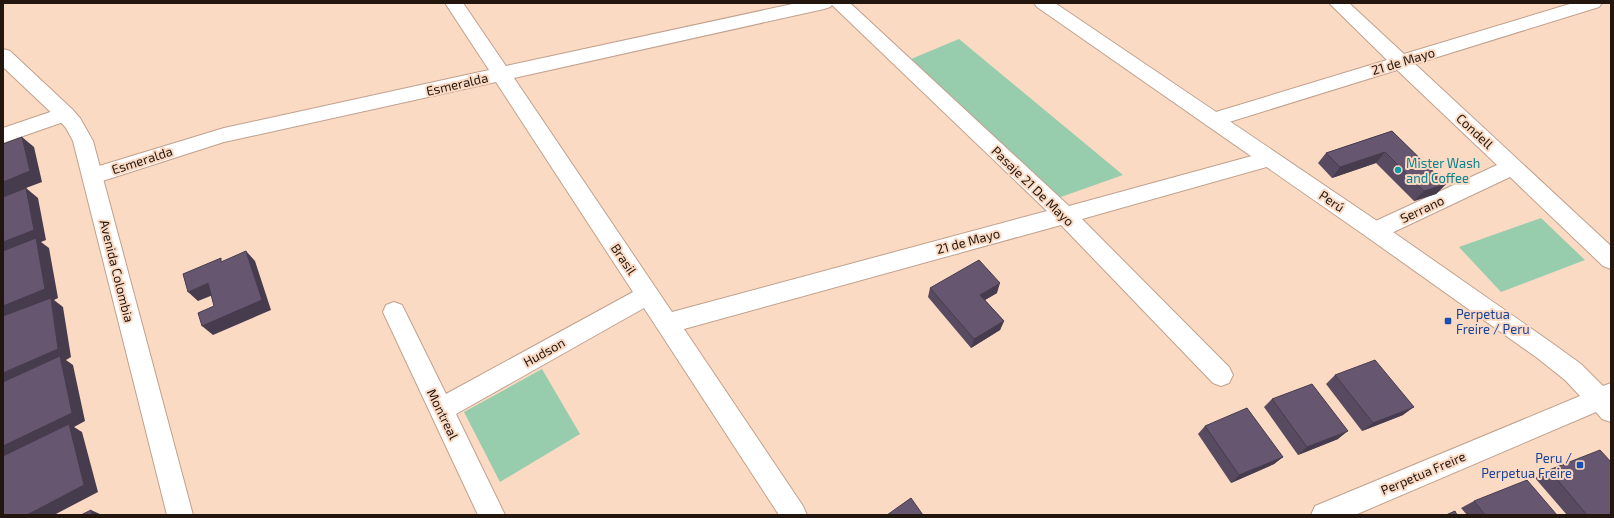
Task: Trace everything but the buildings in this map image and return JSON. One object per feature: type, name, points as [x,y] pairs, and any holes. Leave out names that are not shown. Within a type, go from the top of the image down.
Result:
[{"type":"street","name":"Brasil","points":[[454,3],[794,515]]},
{"type":"street","name":"Esmeralda","points":[[93,176],[224,135],[824,3]]},
{"type":"street","name":"Pasaje 21 De Mayo","points":[[839,3],[1065,215],[1221,375]]},
{"type":"street","name":"Perú","points":[[1043,3],[1375,231],[1544,350],[1573,372],[1607,402]]},
{"type":"street","name":"Condell","points":[[1338,3],[1611,260]]},
{"type":"street","name":"21 de Mayo","points":[[1213,120],[1593,3]]},
{"type":"street","name":"Avenida Colombia","points":[[3,56],[65,114],[73,123],[83,140],[180,515]]},
{"type":"street","points":[[3,136],[65,114]]},
{"type":"street","name":"21 de Mayo","points":[[667,324],[1270,159]]},
{"type":"street","name":"Serrano","points":[[1375,231],[1512,167]]},
{"type":"street","name":"Hudson","points":[[441,409],[648,295]]},
{"type":"street","name":"Montreal","points":[[394,312],[492,515]]},
{"type":"street","name":"Perpetua Freire","points":[[1324,515],[1607,402]]},
{"type":"green space","points":[[959,39],[1123,175],[1058,198],[911,59]]},
{"type":"green space","points":[[1541,218],[1585,260],[1501,292],[1459,247]]},
{"type":"green space","points":[[542,369],[580,434],[500,482],[464,412]]},
{"type":"place","name":"Mister Wash and Coffee","points":[[1398,170]]},
{"type":"place","name":"Perpetua Freire / Peru","points":[[1448,321]]},
{"type":"place","name":"Peru / Perpetua Freire","points":[[1580,465]]}]
